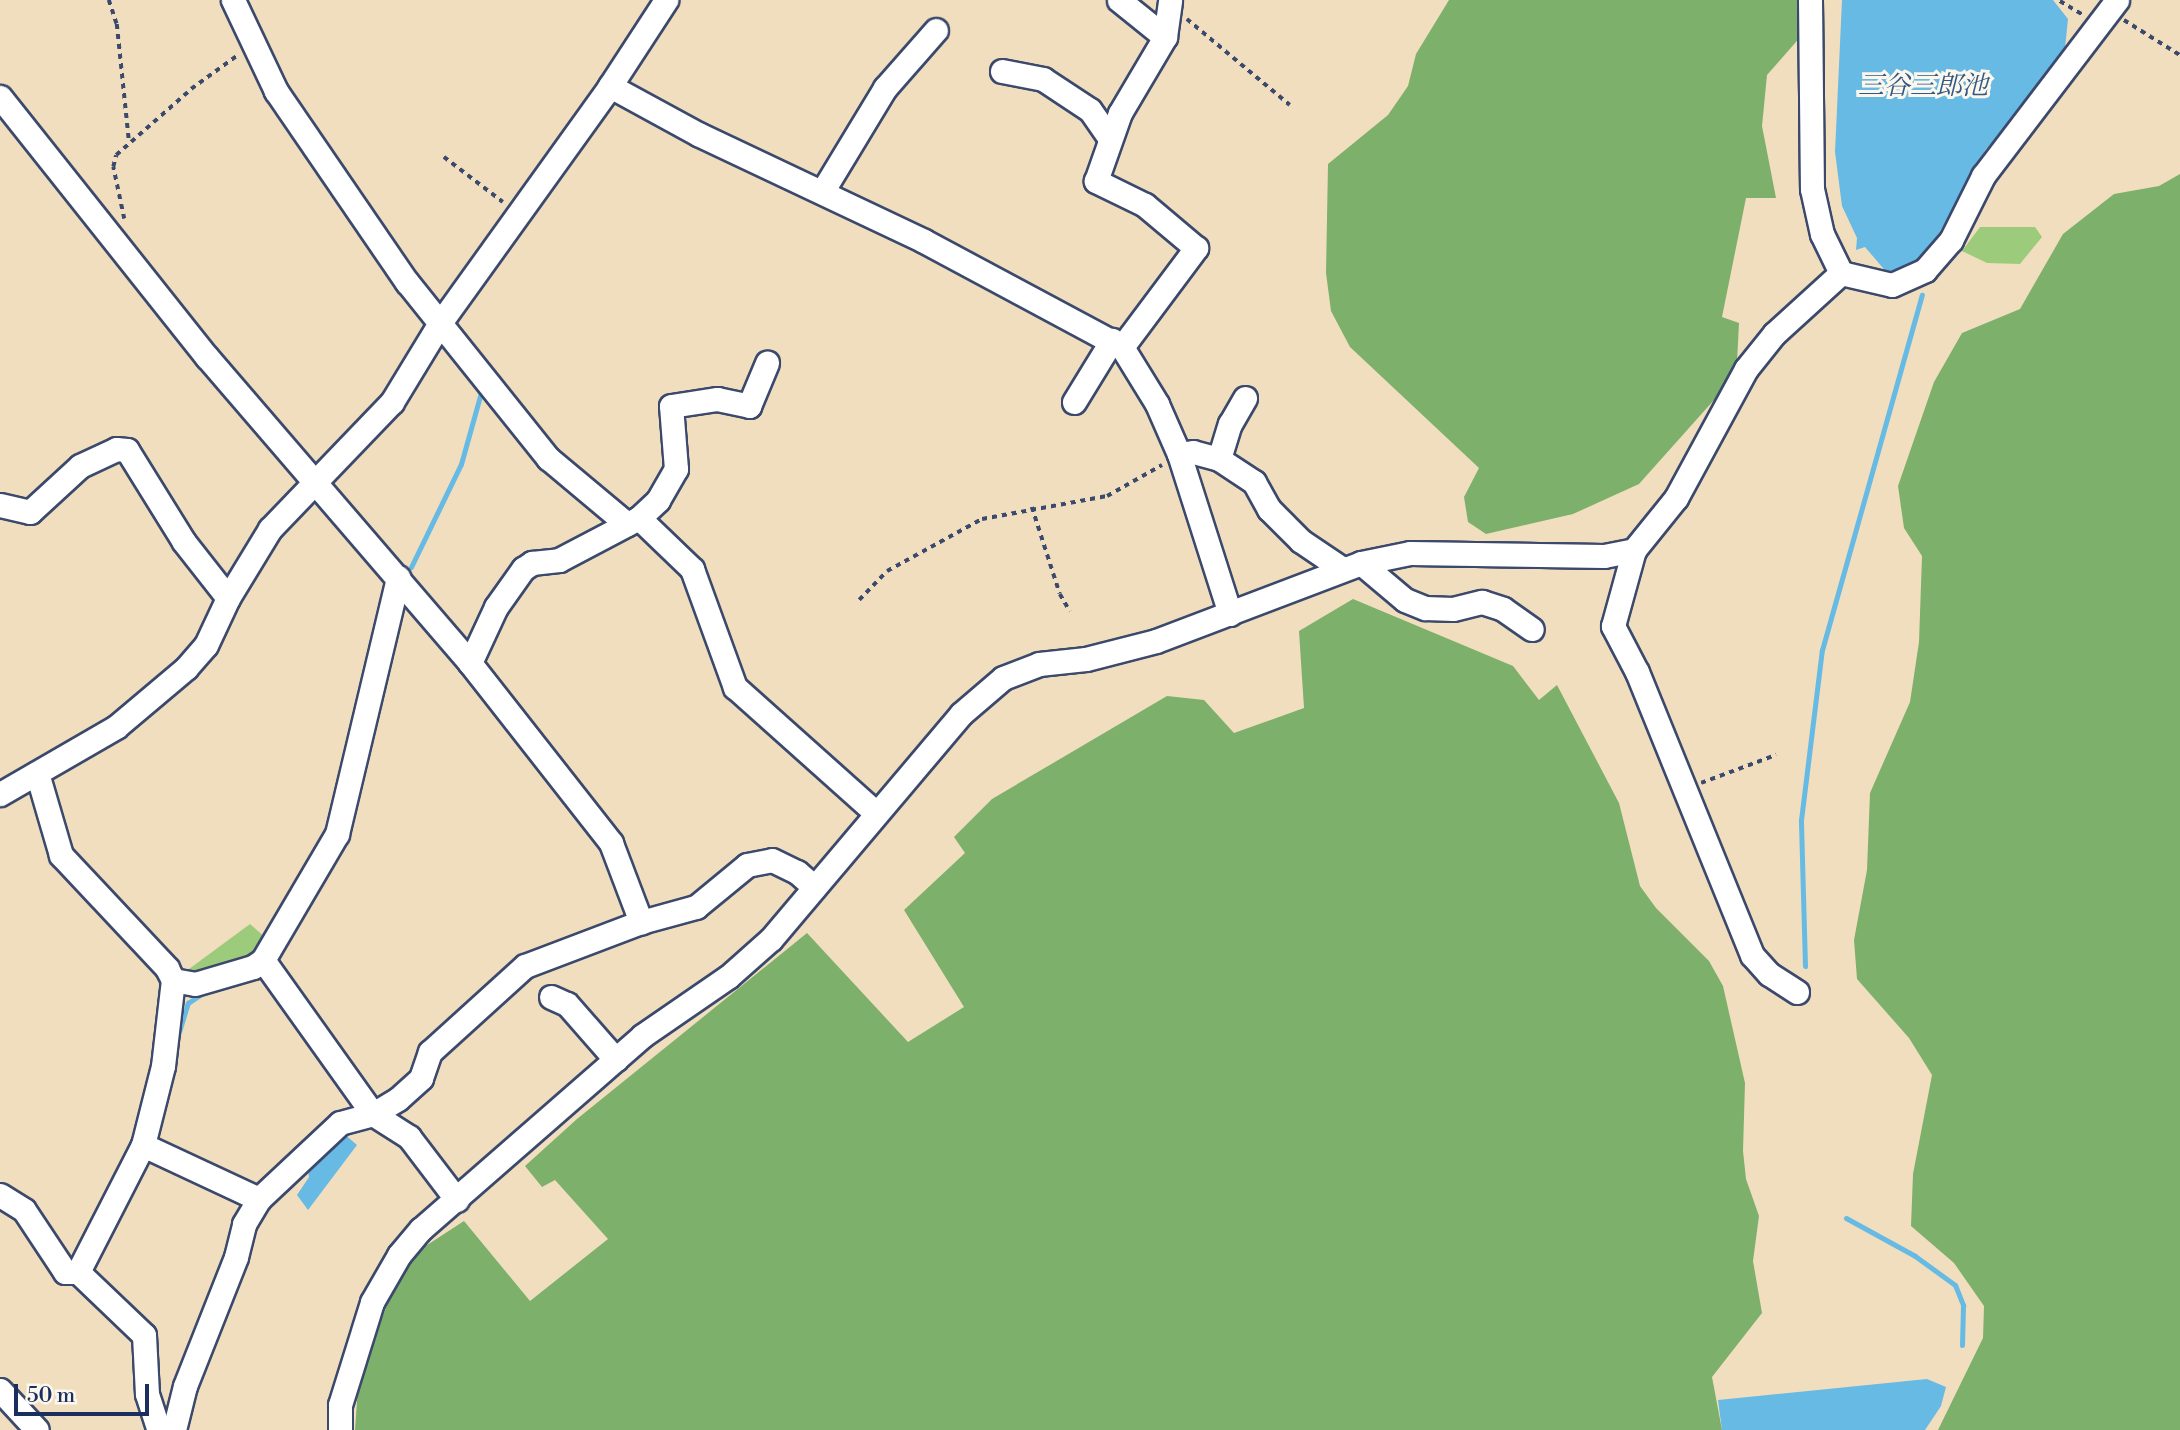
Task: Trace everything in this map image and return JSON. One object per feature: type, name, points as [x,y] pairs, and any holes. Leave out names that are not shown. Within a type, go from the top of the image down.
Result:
[{"type":"street","points":[[233,0],[276,91],[440,323],[548,458],[692,569],[735,687],[876,813]]},
{"type":"street","points":[[1119,0],[1165,37]]},
{"type":"street","points":[[1810,0],[1812,189],[1822,234],[1841,274]]},
{"type":"street","points":[[0,794],[116,727],[186,668],[206,645],[228,598],[270,529],[392,402],[440,323],[610,86],[655,4]]},
{"type":"street","points":[[1074,402],[1117,343],[1196,248],[1145,205],[1096,181],[1109,137],[1165,37],[1170,4]]},
{"type":"street","points":[[1841,274],[1892,285],[1925,270],[1951,240],[1983,176],[2114,6]]},
{"type":"street","points":[[822,192],[885,88],[936,30]]},
{"type":"street","points":[[1002,71],[1043,79],[1090,110],[1109,137]]},
{"type":"street","points":[[610,86],[698,134],[822,192],[1117,343],[1157,404],[1179,454],[1230,614]]},
{"type":"street","points":[[0,97],[207,357],[470,663],[611,843],[641,922]]},
{"type":"street","points":[[1797,992],[1769,974],[1752,955],[1686,789],[1613,626],[1634,550],[1676,498],[1746,369],[1774,334],[1841,274]]},
{"type":"street","points":[[470,663],[496,607],[523,569],[532,563],[559,560],[633,521],[669,484],[676,469],[671,406],[717,399],[749,405],[767,363]]},
{"type":"street","points":[[1219,459],[1230,424],[1245,398]]},
{"type":"street","points":[[0,505],[30,512],[80,466],[116,449],[127,450],[184,542],[228,598]]},
{"type":"street","points":[[1179,454],[1193,452],[1219,459],[1254,482],[1269,509],[1301,541],[1424,608],[1482,602],[1503,609],[1532,629]]},
{"type":"street","points":[[340,1430],[340,1405],[372,1302],[399,1255],[421,1229],[642,1036],[728,976],[771,939],[961,714],[1003,678],[1039,664],[1086,659],[1156,641],[1351,566],[1410,554],[1604,556],[1634,550]]},
{"type":"street","points":[[173,980],[195,984],[253,967],[263,960],[337,834],[398,577]]},
{"type":"street","points":[[37,773],[61,855],[167,968],[173,980],[163,1066],[148,1147],[82,1276]]},
{"type":"street","points":[[174,1430],[189,1375],[225,1288],[244,1224],[259,1199],[340,1123],[373,1114],[421,1078],[430,1052],[525,966],[641,922],[696,907],[747,865],[772,860],[797,872],[814,887]]},
{"type":"street","points":[[263,960],[373,1114],[409,1137],[457,1200]]},
{"type":"street","points":[[551,997],[567,1004],[616,1060]]},
{"type":"street","points":[[148,1147],[259,1199]]},
{"type":"street","points":[[0,1195],[24,1210],[65,1272],[82,1276],[144,1335],[147,1394],[159,1430]]},
{"type":"street","points":[[0,1390],[37,1430]]},
{"type":"path","points":[[109,0],[117,24],[130,141]]},
{"type":"path","points":[[1170,4],[1290,106]]},
{"type":"path","points":[[2114,6],[2180,55]]},
{"type":"path","points":[[126,229],[113,167],[116,155],[252,45]]},
{"type":"path","points":[[444,157],[499,201],[521,209]]},
{"type":"path","points":[[859,600],[887,571],[982,519],[1125,490],[1179,454]]},
{"type":"path","points":[[1032,507],[1060,594],[1070,611]]},
{"type":"path","points":[[1686,789],[1776,755]]},
{"type":"green space","points":[[1449,0],[1800,0],[1803,34],[1767,75],[1762,126],[1776,198],[1746,198],[1722,317],[1739,323],[1737,363],[1722,391],[1639,484],[1573,514],[1486,534],[1468,522],[1464,497],[1479,468],[1350,347],[1331,311],[1326,273],[1328,164],[1388,115],[1408,86],[1416,54]]},
{"type":"green space","points":[[2180,174],[2180,1430],[1938,1430],[1983,1338],[1984,1306],[1954,1263],[1911,1226],[1913,1174],[1932,1075],[1909,1038],[1857,979],[1854,940],[1867,870],[1870,793],[1910,702],[1919,642],[1922,556],[1904,528],[1898,486],[1934,382],[1962,333],[2020,309],[2063,234],[2114,194],[2159,186]]},
{"type":"green space","points":[[1980,227],[2035,227],[2042,237],[2020,264],[1987,263],[1962,251]]},
{"type":"green space","points":[[1353,599],[1513,666],[1539,700],[1557,685],[1619,803],[1640,886],[1656,908],[1709,961],[1723,986],[1745,1083],[1743,1151],[1746,1179],[1759,1216],[1753,1261],[1762,1313],[1712,1377],[1722,1430],[355,1430],[358,1387],[375,1335],[395,1285],[421,1249],[464,1221],[530,1301],[608,1239],[555,1180],[542,1187],[525,1166],[577,1119],[807,933],[908,1042],[964,1007],[904,910],[965,853],[954,837],[992,799],[1167,696],[1204,700],[1234,733],[1304,708],[1299,631]]},
{"type":"green space","points":[[250,924],[267,939],[260,956],[189,977],[189,969]]},
{"type":"water","name":"三谷三郎池","points":[[1842,0],[2053,0],[2068,19],[2065,48],[2025,101],[2025,110],[1986,149],[1933,244],[1929,266],[1889,275],[1865,247],[1856,250],[1857,238],[1842,206],[1835,152]]},
{"type":"water","points":[[343,1133],[357,1145],[308,1210],[297,1195],[309,1177],[308,1171]]},
{"type":"water","points":[[1927,1379],[1946,1387],[1941,1406],[1925,1430],[1722,1430],[1718,1400]]},
{"type":"waterway","points":[[1805,966],[1801,820],[1822,650],[1922,295]]},
{"type":"waterway","points":[[411,567],[461,464],[482,389]]},
{"type":"waterway","points":[[178,1035],[188,1003],[207,990]]},
{"type":"waterway","points":[[1846,1218],[1915,1256],[1955,1285],[1963,1305],[1962,1345]]}]
